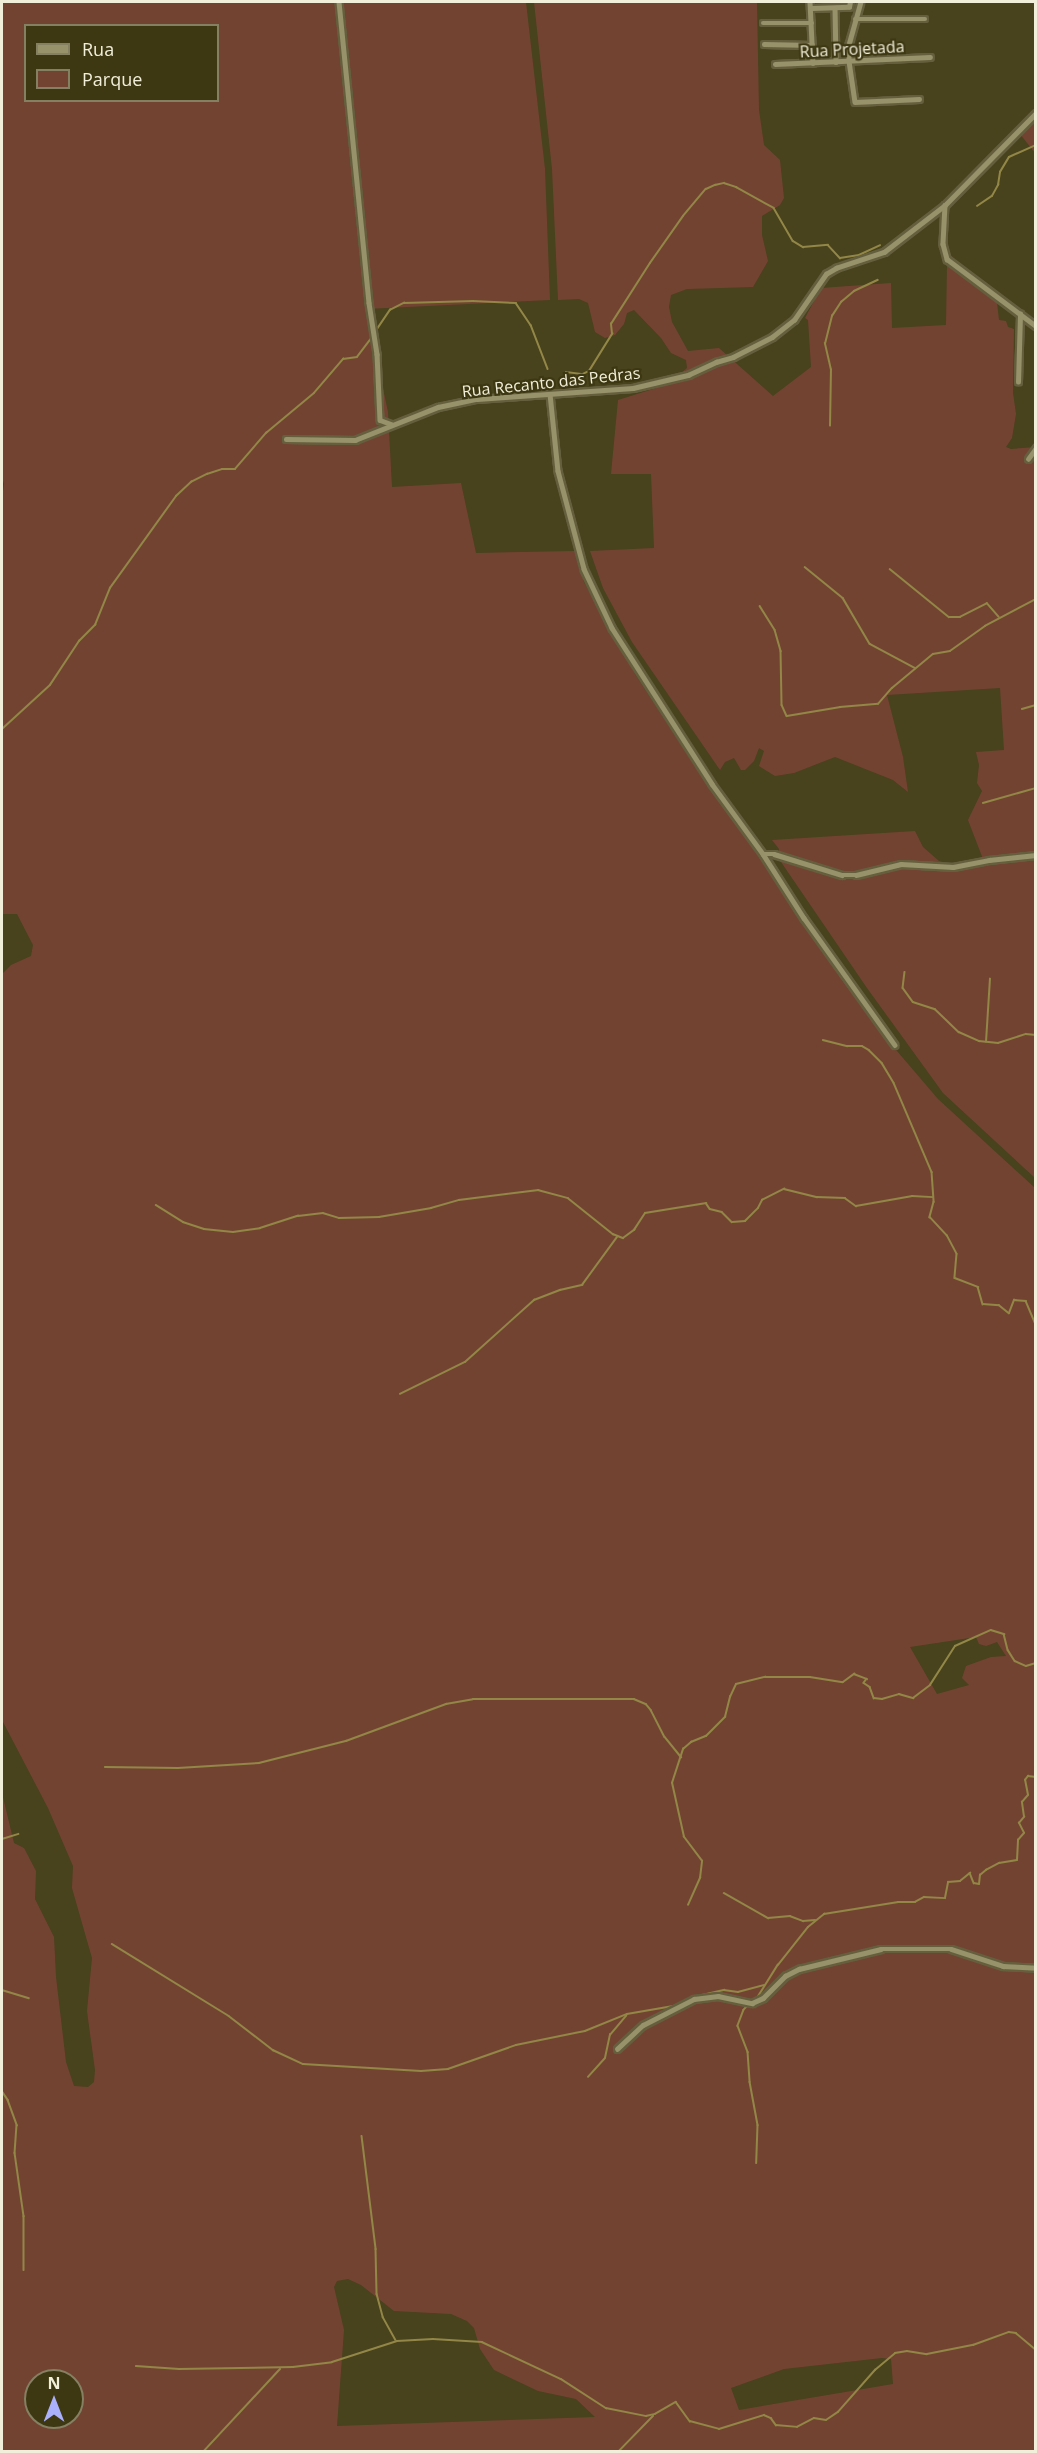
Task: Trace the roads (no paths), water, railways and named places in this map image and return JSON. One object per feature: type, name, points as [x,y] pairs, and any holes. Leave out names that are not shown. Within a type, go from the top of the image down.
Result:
[{"type":"street","points":[[339,2],[369,303],[377,354],[380,420],[391,424]]},
{"type":"street","points":[[813,63],[811,4],[849,8],[850,2]]},
{"type":"street","points":[[861,2],[855,19],[849,61],[855,102],[919,99]]},
{"type":"street","points":[[835,8],[836,62]]},
{"type":"street","points":[[855,19],[925,19]]},
{"type":"street","points":[[763,23],[812,23]]},
{"type":"street","points":[[764,44],[812,45]]},
{"type":"street","name":"Rua Projetada","points":[[775,64],[930,57]]},
{"type":"street","name":"Rua Recanto das Pedras","points":[[286,439],[355,440],[391,424],[438,407],[457,403],[633,388],[688,375],[748,351],[772,337],[794,320],[826,274],[836,268],[884,252],[945,205],[1035,113]]},
{"type":"street","points":[[945,205],[943,244],[947,259],[1035,326]]},
{"type":"street","points":[[1018,382],[1020,314]]},
{"type":"street","points":[[550,394],[558,471],[584,569],[603,609],[626,652],[700,765],[764,854],[804,918],[895,1045]]},
{"type":"street","points":[[1028,459],[1035,448]]},
{"type":"street","points":[[764,854],[774,854],[842,874],[856,875],[902,864],[952,867],[1035,855]]},
{"type":"street","points":[[617,2049],[643,2025],[694,1999],[710,1996],[758,2002],[785,1976],[794,1971],[881,1949],[951,1949],[1003,1966],[1035,1968]]},
{"type":"waterway","points":[[977,206],[992,196],[998,185],[1000,172],[1009,157],[1036,145]]},
{"type":"waterway","points":[[566,372],[583,374],[589,371],[612,334],[611,324],[650,263],[683,216],[706,189],[715,185],[724,183],[736,187],[774,208],[793,241],[803,247],[828,245],[840,258],[859,255],[880,245]]},
{"type":"waterway","points":[[830,426],[831,370],[825,344],[832,316],[841,302],[854,291],[878,280]]},
{"type":"waterway","points":[[375,332],[390,310],[404,303],[473,301],[516,303],[531,325],[548,369]]},
{"type":"waterway","points":[[2,729],[50,685],[79,641],[95,625],[110,588],[176,496],[191,482],[207,474],[222,469],[235,469],[266,433],[314,393],[343,359],[357,357],[372,337]]},
{"type":"waterway","points":[[805,567],[843,598],[870,644],[915,668]]},
{"type":"waterway","points":[[890,569],[949,617],[960,617],[987,603],[999,617]]},
{"type":"waterway","points":[[760,606],[775,630],[781,651],[782,705],[787,716],[840,707],[878,704],[892,688],[933,654],[950,651],[985,626],[1036,599]]},
{"type":"waterway","points":[[1022,709],[1036,705]]},
{"type":"waterway","points":[[983,803],[1036,788]]},
{"type":"waterway","points":[[905,972],[903,988],[913,1002],[935,1009],[959,1032],[979,1041],[998,1043],[1026,1034],[1036,1035]]},
{"type":"waterway","points":[[986,1042],[990,979]]},
{"type":"waterway","points":[[823,1040],[847,1046],[862,1046],[869,1050],[882,1063],[894,1083],[932,1172],[934,1202],[930,1217],[947,1235],[957,1254],[955,1278],[978,1287],[983,1304],[999,1305],[1009,1313],[1014,1300],[1026,1301],[1036,1324]]},
{"type":"waterway","points":[[156,1205],[183,1222],[204,1229],[233,1232],[260,1228],[298,1216],[323,1213],[339,1218],[379,1217],[431,1208],[459,1200],[538,1190],[568,1198],[613,1234],[623,1238],[634,1230],[645,1213],[706,1203],[710,1209],[722,1212],[732,1222],[745,1221],[758,1208],[762,1200],[784,1189],[817,1197],[845,1198],[856,1206],[912,1196],[933,1197]]},
{"type":"waterway","points":[[400,1394],[465,1362],[534,1300],[582,1285],[617,1237]]},
{"type":"waterway","points":[[688,1905],[700,1878],[702,1861],[684,1837],[672,1783],[683,1749],[691,1742],[706,1736],[725,1717],[736,1684],[765,1677],[810,1677],[843,1682],[854,1674],[867,1679],[864,1683],[870,1687],[874,1698],[882,1699],[899,1694],[913,1698],[930,1685],[955,1646],[991,1630],[1004,1634],[1008,1650],[1015,1661],[1026,1666],[1036,1663]]},
{"type":"waterway","points":[[105,1767],[178,1768],[259,1763],[346,1741],[446,1704],[473,1699],[634,1699],[646,1704],[651,1710],[665,1737],[681,1757]]},
{"type":"waterway","points":[[757,1998],[778,1965],[808,1927],[824,1914],[898,1902],[915,1902],[924,1897],[945,1898],[948,1882],[960,1881],[970,1873],[974,1883],[979,1884],[980,1875],[986,1870],[999,1863],[1017,1860],[1018,1840],[1024,1833],[1019,1823],[1024,1817],[1022,1802],[1028,1795],[1025,1780],[1028,1776],[1036,1777]]},
{"type":"waterway","points":[[2,1839],[18,1834]]},
{"type":"waterway","points":[[724,1893],[768,1918],[790,1916],[803,1921],[815,1920]]},
{"type":"waterway","points":[[112,1944],[229,2016],[273,2050],[303,2064],[421,2071],[448,2069],[516,2045],[585,2031],[627,2014],[674,2006]]},
{"type":"waterway","points":[[698,1996],[724,1990],[738,1992],[764,1985]]},
{"type":"waterway","points":[[2,1990],[29,1998]]},
{"type":"waterway","points":[[749,2005],[744,2010],[738,2026],[748,2052],[750,2082],[758,2125],[757,2163]]},
{"type":"waterway","points":[[588,2077],[605,2058],[610,2035],[626,2016]]},
{"type":"waterway","points":[[2,2091],[8,2100],[17,2125],[15,2153],[24,2216],[24,2270]]},
{"type":"waterway","points":[[362,2136],[376,2249],[377,2294],[383,2317],[396,2340]]},
{"type":"waterway","points":[[136,2366],[179,2369],[293,2367],[332,2362],[397,2341],[433,2339],[482,2342],[561,2379],[606,2408],[646,2416],[655,2414],[676,2402],[690,2421],[719,2429],[764,2415],[771,2418],[776,2425],[797,2427],[814,2418],[826,2420],[838,2412],[875,2370],[895,2353],[907,2351],[927,2354],[973,2345],[1009,2332],[1016,2333],[1036,2350]]},
{"type":"waterway","points":[[203,2452],[280,2369]]},
{"type":"waterway","points":[[618,2452],[653,2416]]}]
